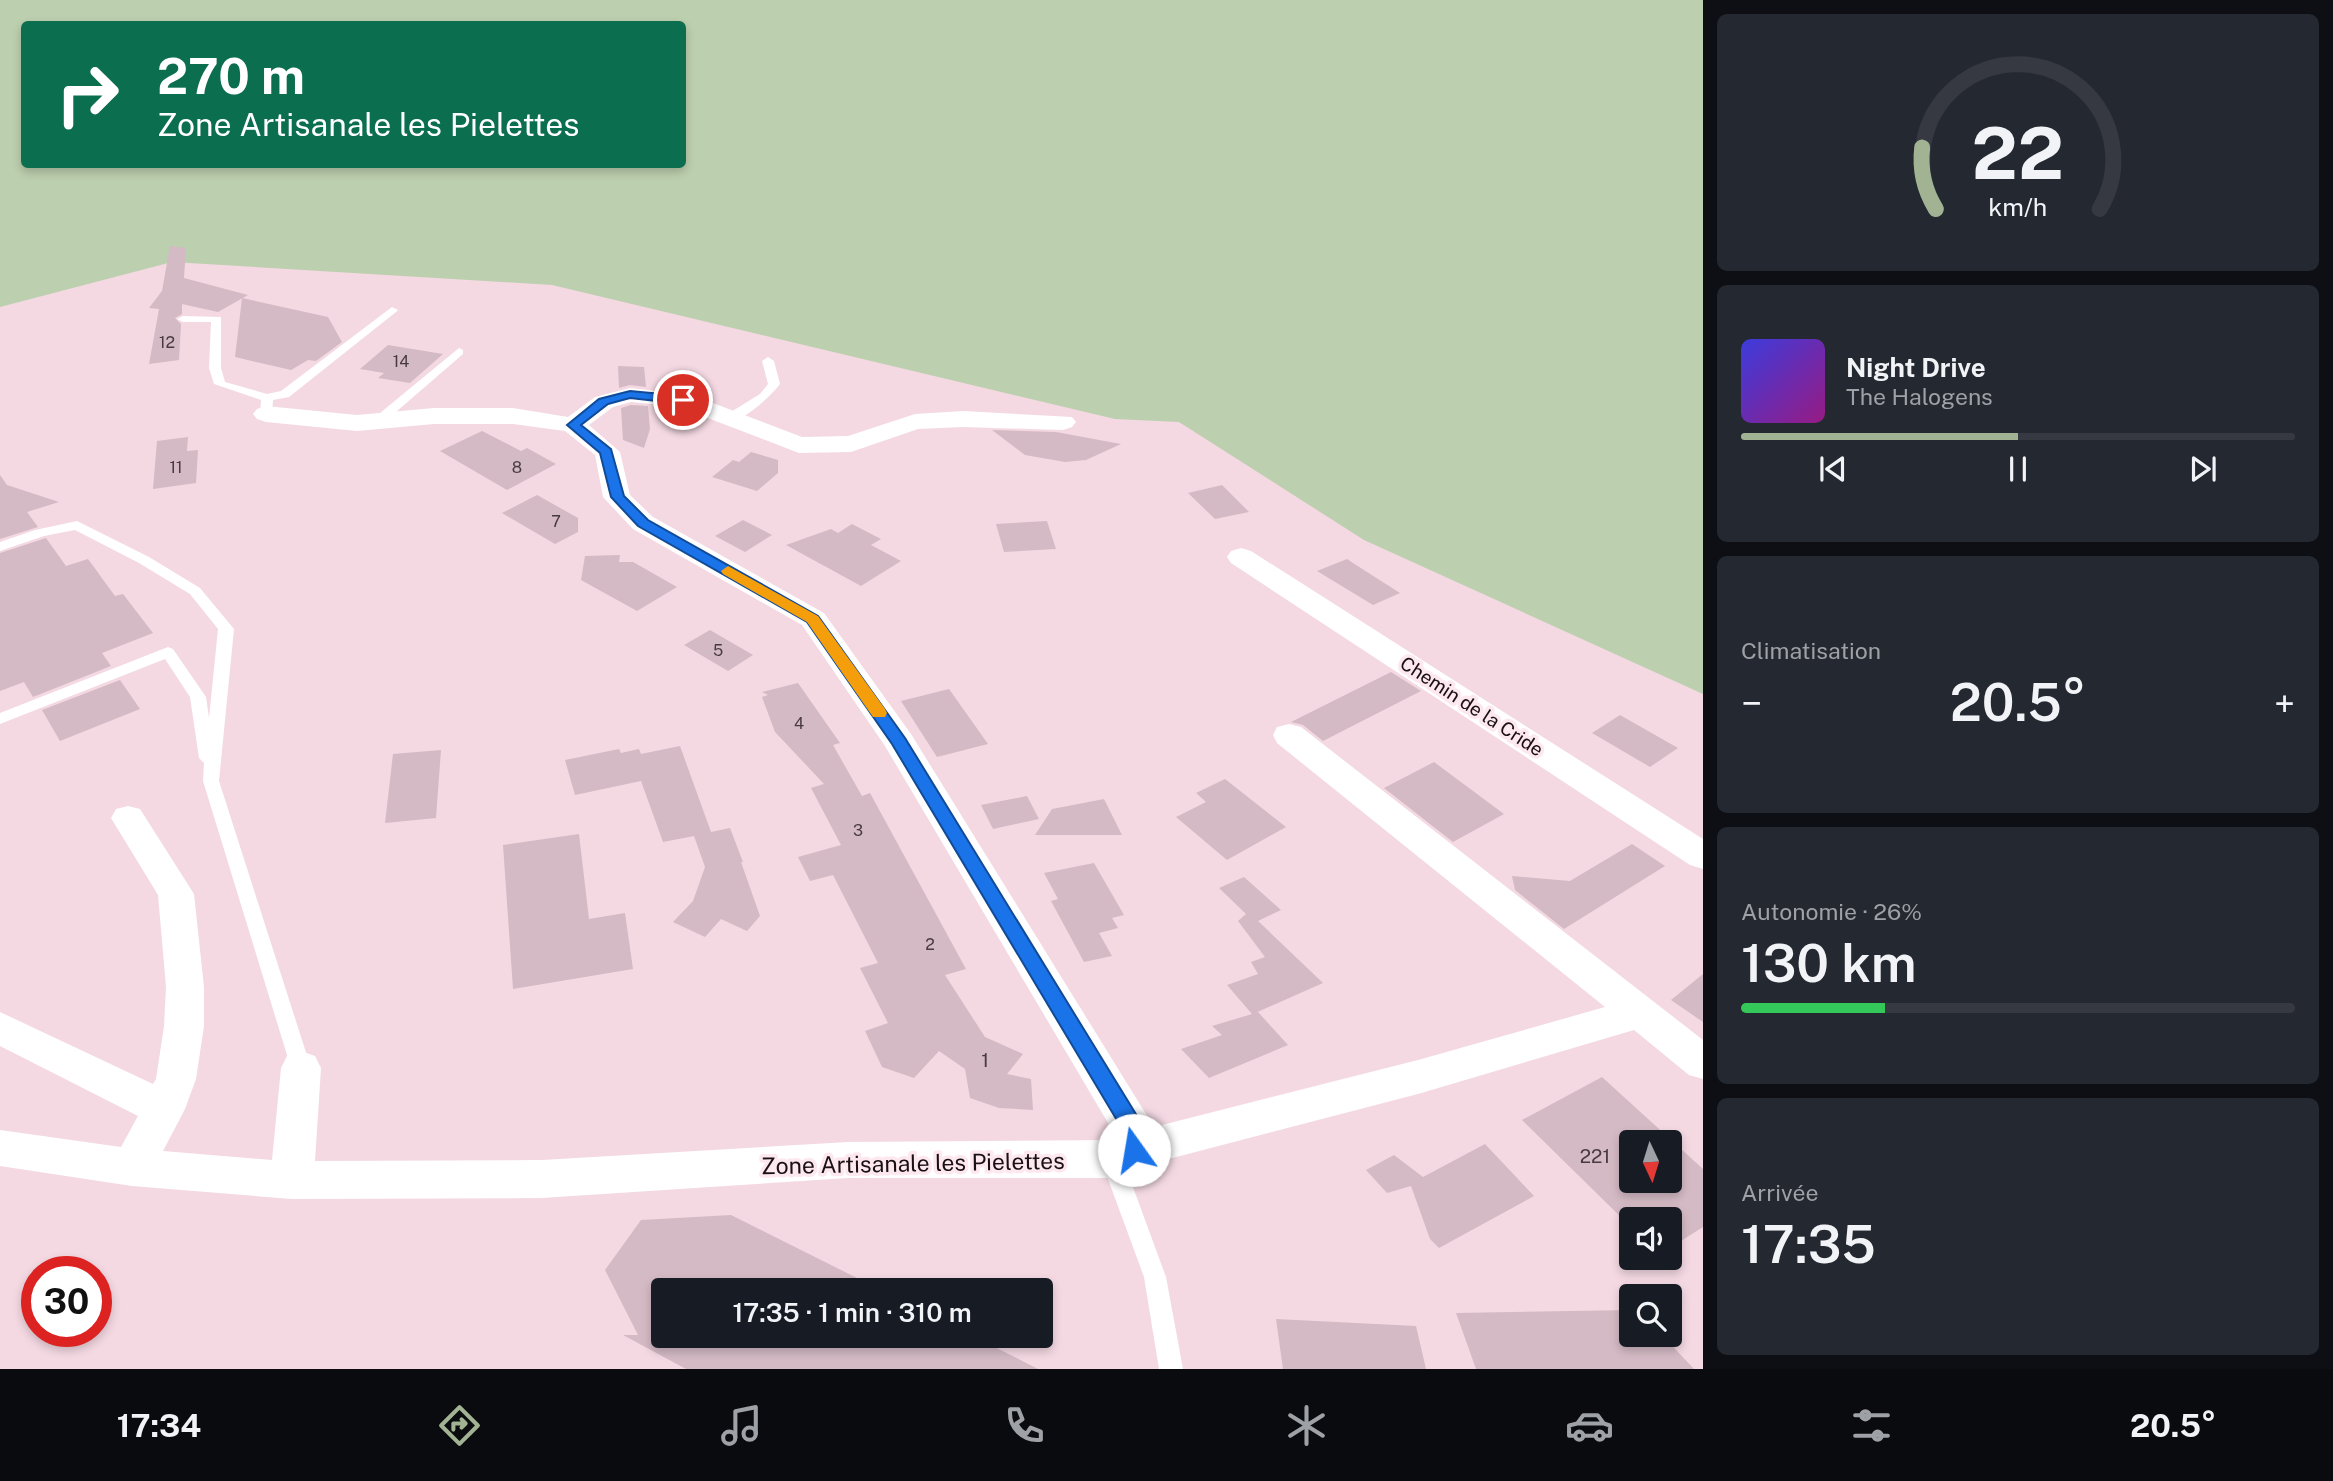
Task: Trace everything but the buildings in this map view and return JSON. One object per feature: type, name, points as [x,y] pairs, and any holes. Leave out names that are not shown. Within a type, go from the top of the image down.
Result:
[{"type":"street","points":[[573,425],[604,402],[630,395],[683,400],[799,445],[851,444],[915,422],[963,419],[1063,422]]},
{"type":"street","points":[[266,406],[357,422],[433,416],[513,415],[573,425],[607,452],[617,497],[643,523],[813,619],[899,742],[1135,1131],[1123,1155]]},
{"type":"street","name":"Chemin de la Cride","points":[[1241,557],[1703,856]]},
{"type":"street","points":[[1289,734],[1703,1063]]},
{"type":"street","points":[[128,818],[176,894],[185,987],[184,1026],[176,1079],[164,1109],[132,1167]]},
{"type":"street","name":"Zone Artisanale les Pielettes","points":[[0,1148],[132,1167],[292,1180],[542,1179],[848,1160],[1123,1155],[1418,1077],[1639,1013]]},
{"type":"street","points":[[0,1028],[164,1109]]},
{"type":"street","points":[[292,1180],[301,1068]]},
{"type":"lane","points":[[183,319],[217,319],[215,368],[220,384],[266,406],[392,310]]},
{"type":"lane","points":[[378,421],[459,352]]},
{"type":"lane","points":[[730,418],[764,397],[774,384],[768,361]]},
{"type":"lane","points":[[0,547],[40,533],[77,525],[144,560],[195,592],[226,629],[211,781]]},
{"type":"lane","points":[[0,719],[168,652],[198,697],[211,781],[301,1068]]},
{"type":"lane","points":[[1123,1155],[1155,1277],[1171,1369]]},
{"type":"green space","points":[[0,0],[1703,0],[1703,694],[1364,540],[1179,422],[1115,419],[552,285],[172,262],[0,307]]},
{"type":"slow traffic","points":[[728,571],[813,619],[879,713]]},
{"type":"route","points":[[683,400],[630,395],[604,402],[573,425],[607,452],[617,497],[643,523],[813,619],[899,742],[1135,1131],[1134,1150]]}]
